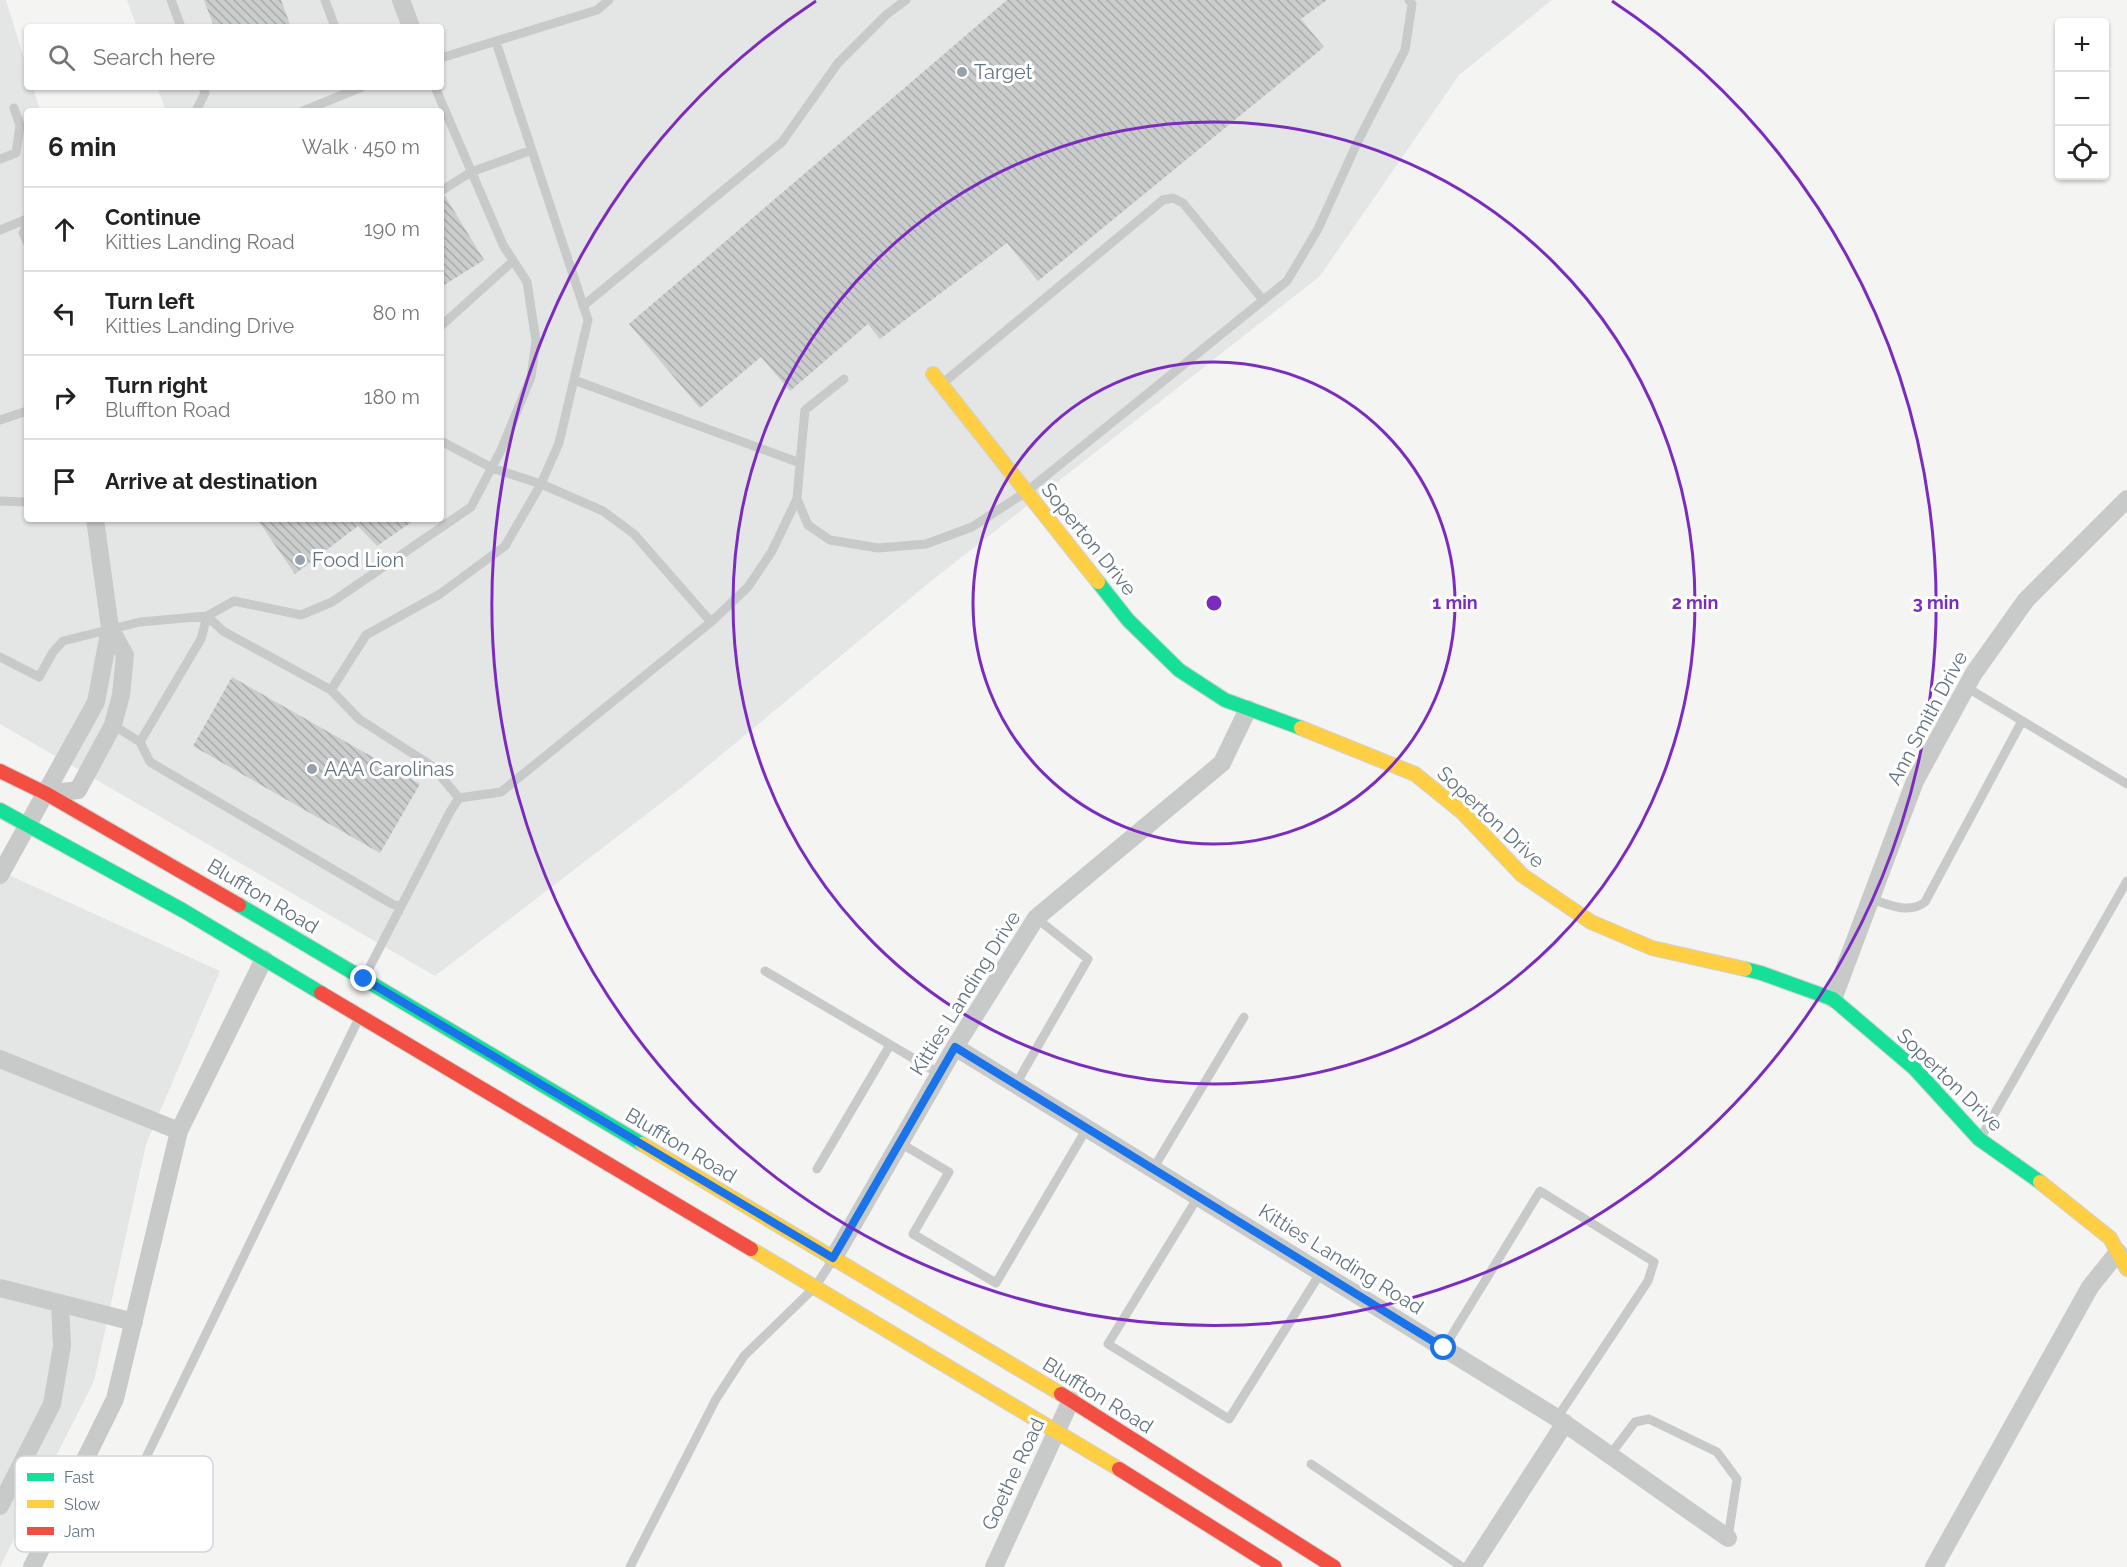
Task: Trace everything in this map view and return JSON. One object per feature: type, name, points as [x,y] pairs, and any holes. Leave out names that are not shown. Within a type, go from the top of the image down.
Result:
[{"type":"main road","name":"Soperton Drive","points":[[937,380],[1128,620],[1179,670],[1225,700],[1415,774],[1462,812],[1522,875],[1591,922],[1652,948],[1761,973],[1833,999],[1915,1069],[1979,1139],[2047,1187],[2122,1247],[2127,1269]]},
{"type":"main road","name":"Bluffton Road","points":[[0,771],[47,794],[209,886],[1071,1400],[1334,1567]]},
{"type":"main road","points":[[0,810],[184,911],[1155,1490],[1275,1567]]},
{"type":"street","points":[[402,0],[410,24]]},
{"type":"street","name":"Ann Smith Drive","points":[[1833,999],[1915,782],[1974,673],[2026,600],[2127,499]]},
{"type":"street","points":[[0,875],[96,702],[110,628],[95,522]]},
{"type":"street","points":[[47,794],[78,790],[113,725],[120,695],[125,655],[110,628]]},
{"type":"street","name":"Kitties Landing Drive","points":[[833,1258],[955,1047],[1036,918],[1222,762],[1248,709]]},
{"type":"street","points":[[87,1456],[115,1399],[179,1131],[264,959]]},
{"type":"street","name":"Kitties Landing Road","points":[[955,1047],[1561,1421],[1728,1538]]},
{"type":"street","points":[[0,1059],[179,1131]]},
{"type":"street","points":[[1934,1567],[2090,1287],[2122,1247]]},
{"type":"street","points":[[0,1288],[134,1322]]},
{"type":"street","points":[[25,1456],[52,1404],[62,1346],[60,1303]]},
{"type":"street","name":"Goethe Road","points":[[994,1567],[1071,1400]]},
{"type":"street","points":[[1472,1567],[1561,1421]]},
{"type":"street","points":[[0,1506],[15,1477]]},
{"type":"street","points":[[32,1567],[39,1552]]},
{"type":"lane","points":[[171,0],[180,24]]},
{"type":"lane","points":[[325,0],[334,24]]},
{"type":"lane","points":[[444,57],[597,10],[609,0]]},
{"type":"lane","points":[[583,306],[782,142],[838,63],[886,15],[906,0]]},
{"type":"lane","points":[[797,500],[808,525],[830,540],[878,548],[926,544],[972,527],[1026,492],[1287,281],[1318,229],[1358,141],[1405,50],[1412,4],[1409,0]]},
{"type":"lane","points":[[331,690],[366,635],[440,594],[505,546],[541,484],[559,443],[588,320],[496,42]]},
{"type":"lane","points":[[198,108],[206,93],[204,90]]},
{"type":"lane","points":[[310,108],[355,90]]},
{"type":"lane","points":[[436,90],[444,108]]},
{"type":"lane","points":[[0,159],[16,153],[20,125],[14,108]]},
{"type":"lane","points":[[0,657],[39,677],[53,652],[63,641],[110,628],[140,621],[207,616],[234,601],[301,615],[332,602],[471,507],[501,450],[531,377],[536,341],[527,282],[503,245],[444,108]]},
{"type":"lane","points":[[444,189],[471,172],[532,150]]},
{"type":"lane","points":[[937,380],[1163,200],[1173,198],[1183,203],[1263,300]]},
{"type":"lane","points":[[0,230],[24,220]]},
{"type":"lane","points":[[444,323],[513,261]]},
{"type":"lane","points":[[364,979],[459,798],[501,792],[711,622],[748,587],[772,551],[797,500],[805,410],[844,379]]},
{"type":"lane","points":[[574,380],[800,463]]},
{"type":"lane","points":[[0,420],[24,412]]},
{"type":"lane","points":[[444,443],[492,468],[541,484],[603,512],[634,534],[711,622]]},
{"type":"lane","points":[[0,501],[24,502]]},
{"type":"lane","points":[[207,616],[223,632],[331,690],[359,719],[432,766],[459,798]]},
{"type":"lane","points":[[140,742],[201,639],[207,616]]},
{"type":"lane","points":[[1966,687],[2127,784]]},
{"type":"lane","points":[[1871,899],[1910,909],[1918,908],[1925,902],[2022,721]]},
{"type":"lane","points":[[113,725],[140,742],[150,762],[392,904],[401,907]]},
{"type":"lane","points":[[1979,1139],[2127,881]]},
{"type":"lane","points":[[1016,1084],[1088,959],[1036,918]]},
{"type":"lane","points":[[765,972],[940,1074]]},
{"type":"lane","points":[[147,1456],[360,1016]]},
{"type":"lane","points":[[1154,1169],[1244,1017]]},
{"type":"lane","points":[[817,1169],[890,1045]]},
{"type":"lane","points":[[900,1143],[949,1172],[913,1234],[996,1283],[1087,1128]]},
{"type":"lane","points":[[1444,1348],[1540,1191],[1654,1262],[1648,1281],[1561,1421]]},
{"type":"lane","points":[[1198,1197],[1108,1344],[1229,1419],[1321,1272]]},
{"type":"lane","points":[[630,1567],[716,1399],[744,1356],[815,1287],[833,1258]]},
{"type":"lane","points":[[1610,1455],[1635,1422],[1649,1419],[1717,1452],[1737,1479],[1728,1538]]},
{"type":"lane","points":[[1311,1464],[1462,1567]]},
{"type":"shaded area","points":[[0,0],[6,0],[24,58],[24,90],[34,90],[39,108],[24,108],[24,522],[444,522],[444,108],[165,108],[158,90],[444,90],[444,24],[136,24],[127,0],[1552,0],[1459,75],[1320,276],[930,582],[686,784],[435,976],[0,724]]},
{"type":"shaded area","points":[[0,871],[220,971],[146,1144],[94,1381],[56,1456],[15,1456],[15,1537],[0,1567]]},
{"type":"building","points":[[204,0],[281,0],[290,24],[213,24]]},
{"type":"building","points":[[1007,0],[1327,0],[1301,19],[1324,47],[1038,281],[1007,243],[880,339],[868,324],[790,391],[761,357],[700,408],[629,324]]},
{"type":"building","points":[[444,196],[484,260],[444,285]]},
{"type":"building","name":"Food Lion","points":[[259,522],[412,522],[377,546],[358,526],[295,574]]},
{"type":"building","points":[[232,677],[420,784],[380,853],[193,746]]},
{"type":"traffic: fast","points":[[1098,582],[1128,620],[1179,670],[1225,700],[1301,728]]},
{"type":"traffic: fast","points":[[0,810],[184,911],[321,993]]},
{"type":"traffic: fast","points":[[239,905],[642,1144]]},
{"type":"traffic: fast","points":[[1745,969],[1833,999],[1915,1069],[1979,1139],[2040,1182]]},
{"type":"traffic: slow","points":[[933,374],[1098,582]]},
{"type":"traffic: slow","points":[[1301,728],[1415,774],[1462,812],[1522,875],[1591,922],[1652,948],[1745,969]]},
{"type":"traffic: slow","points":[[642,1144],[1061,1394]]},
{"type":"traffic: slow","points":[[2040,1182],[2110,1238],[2127,1269]]},
{"type":"traffic: slow","points":[[751,1249],[1119,1469]]},
{"type":"traffic: jam","points":[[0,771],[47,794],[239,905]]},
{"type":"traffic: jam","points":[[321,993],[751,1249]]},
{"type":"traffic: jam","points":[[1061,1394],[1334,1567]]},
{"type":"traffic: jam","points":[[1119,1469],[1275,1567]]},
{"type":"place","name":"Target","points":[[962,72]]},
{"type":"place","name":"Food Lion","points":[[300,560]]},
{"type":"place","name":"AAA Carolinas","points":[[312,769]]},
{"type":"route","points":[[364,979],[833,1258],[955,1047],[1444,1348]]}]
